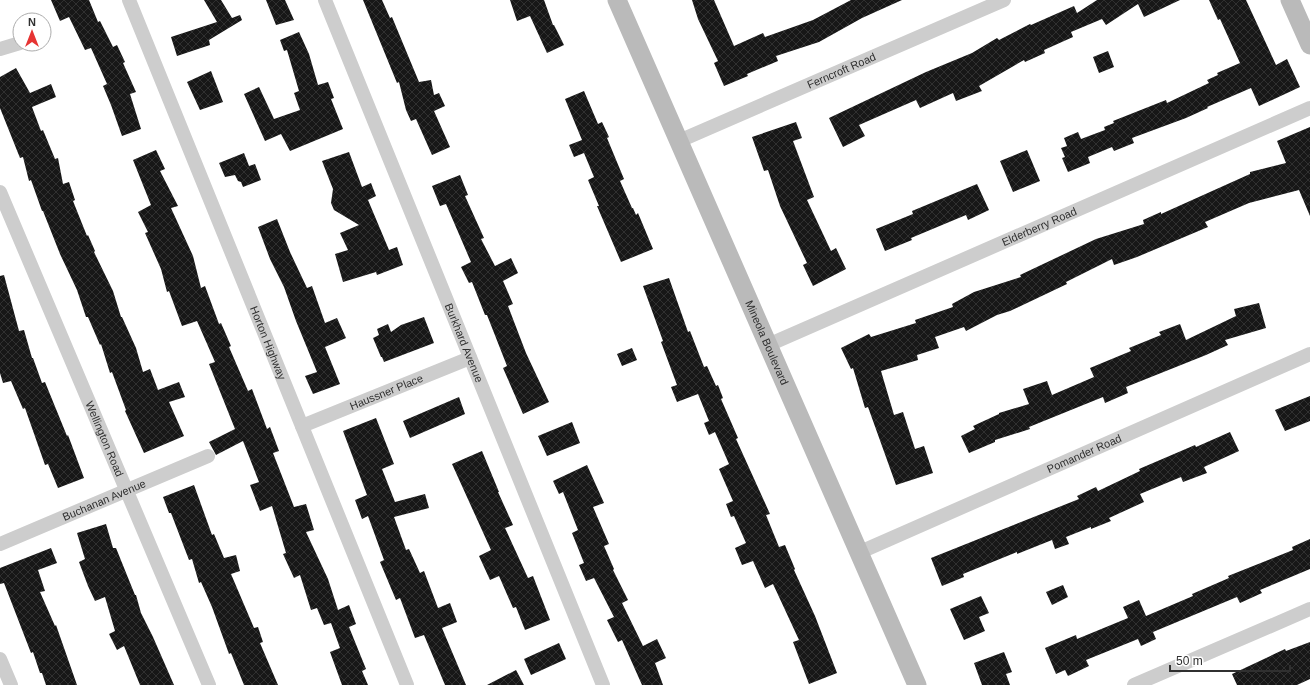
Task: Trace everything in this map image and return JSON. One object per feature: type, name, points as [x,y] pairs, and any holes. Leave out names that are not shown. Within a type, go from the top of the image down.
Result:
[{"type":"main road","name":"Mineola Boulevard","points":[[617,0],[917,685]]},
{"type":"main road","points":[[1290,0],[1309,39]]},
{"type":"street","name":"Horton Highway","points":[[129,0],[407,685]]},
{"type":"street","name":"Burkhard Avenue","points":[[325,0],[603,685]]},
{"type":"street","name":"Ferncroft Road","points":[[679,141],[1004,0]]},
{"type":"street","points":[[0,49],[12,45]]},
{"type":"street","name":"Elderberry Road","points":[[768,344],[1310,108]]},
{"type":"street","name":"Wellington Road","points":[[0,192],[210,685]]},
{"type":"street","name":"Pomander Road","points":[[858,553],[1310,354]]},
{"type":"street","name":"Haussner Place","points":[[302,426],[470,358]]},
{"type":"street","name":"Buchanan Avenue","points":[[0,544],[208,456]]},
{"type":"street","points":[[1134,685],[1310,609]]},
{"type":"street","points":[[0,659],[11,685]]},
{"type":"building","points":[[51,0],[89,0],[98,22],[100,21],[113,47],[117,45],[125,62],[123,63],[136,92],[130,94],[141,129],[122,136],[103,86],[107,84],[91,48],[85,50],[69,17],[60,21]]},
{"type":"building","points":[[204,0],[221,0],[232,18],[240,15],[242,20],[209,40],[210,45],[177,56],[171,37],[217,22]]},
{"type":"building","points":[[266,0],[285,0],[294,20],[276,25]]},
{"type":"building","points":[[363,0],[382,0],[390,18],[392,17],[419,82],[431,80],[434,95],[439,93],[445,106],[434,111],[450,147],[432,155],[416,119],[411,121],[406,110],[399,82],[397,83]]},
{"type":"building","points":[[510,0],[544,0],[553,25],[564,45],[547,53],[530,16],[517,21]]},
{"type":"building","points":[[692,0],[714,0],[734,46],[763,33],[765,37],[813,20],[851,0],[902,0],[862,18],[819,42],[776,56],[778,61],[747,74],[748,76],[724,86],[714,63],[718,61],[698,19]]},
{"type":"building","points":[[1097,0],[1180,0],[1144,17],[1138,4],[1106,25],[1102,19],[1071,32],[1073,37],[1044,50],[1045,53],[1025,62],[1024,60],[979,86],[982,91],[956,101],[953,93],[920,108],[916,100],[859,125],[865,136],[843,147],[829,118],[926,72],[972,53],[997,38],[999,40],[1030,24],[1031,25],[1074,6],[1077,13]]},
{"type":"building","points":[[1209,0],[1246,0],[1276,65],[1287,59],[1300,87],[1259,106],[1251,88],[1186,118],[1132,138],[1134,143],[1114,151],[1112,147],[1088,157],[1090,163],[1068,172],[1062,158],[1065,157],[1061,148],[1067,146],[1064,138],[1078,132],[1081,139],[1105,130],[1104,127],[1114,123],[1113,121],[1166,100],[1167,103],[1209,83],[1207,80],[1218,75],[1217,73],[1240,63],[1220,19],[1218,20]]},
{"type":"building","points":[[299,32],[309,54],[318,85],[328,82],[334,98],[331,99],[343,129],[290,151],[281,134],[265,141],[244,94],[259,87],[274,119],[300,110],[294,93],[299,91],[287,50],[284,51],[280,40]]},
{"type":"building","points":[[1108,51],[1114,67],[1099,73],[1093,57]]},
{"type":"building","points":[[16,68],[30,93],[51,84],[56,97],[32,107],[41,131],[43,130],[55,159],[58,158],[63,184],[69,182],[75,200],[73,201],[87,236],[88,235],[95,251],[94,252],[113,291],[121,317],[136,348],[143,372],[150,369],[158,390],[179,382],[185,397],[169,402],[184,436],[144,453],[125,411],[126,410],[112,372],[110,373],[101,344],[100,345],[88,317],[86,317],[77,290],[42,211],[31,180],[29,181],[23,157],[20,158],[0,108],[0,77]]},
{"type":"building","points":[[211,71],[223,102],[200,110],[187,82]]},
{"type":"building","points":[[584,91],[598,124],[602,122],[609,137],[607,138],[624,179],[620,181],[636,215],[638,213],[653,249],[621,262],[597,206],[599,206],[588,180],[594,177],[584,153],[574,157],[569,145],[582,140],[565,99]]},
{"type":"building","points":[[796,122],[802,138],[793,141],[814,197],[807,200],[831,251],[836,248],[846,269],[813,286],[803,265],[807,263],[780,206],[768,170],[764,171],[752,137]]},
{"type":"building","points":[[1310,127],[1310,216],[1299,190],[1249,203],[1205,222],[1208,227],[1137,257],[1114,265],[1112,259],[1066,282],[1067,284],[1010,311],[997,315],[966,331],[964,327],[935,337],[939,348],[917,355],[918,360],[881,371],[894,415],[903,412],[915,449],[924,446],[933,473],[896,485],[868,407],[865,408],[853,368],[851,369],[841,348],[869,334],[871,337],[916,323],[915,320],[953,307],[952,304],[974,292],[1021,277],[1020,275],[1096,239],[1144,224],[1143,220],[1161,212],[1161,214],[1250,174],[1250,172],[1286,163],[1277,141]]},
{"type":"building","points":[[156,150],[165,169],[160,171],[178,206],[171,208],[193,256],[201,288],[205,286],[219,324],[221,323],[231,346],[229,347],[248,391],[252,389],[267,429],[270,427],[279,451],[273,453],[294,507],[306,504],[314,530],[306,532],[328,579],[338,610],[349,605],[356,624],[349,627],[366,669],[362,671],[368,685],[342,685],[330,652],[340,648],[331,623],[324,625],[317,608],[311,610],[300,575],[294,578],[283,554],[286,553],[272,506],[260,511],[250,485],[259,482],[243,441],[216,455],[209,442],[235,429],[209,364],[215,362],[197,321],[182,326],[169,291],[167,292],[161,269],[145,233],[148,232],[138,212],[151,205],[133,160]]},
{"type":"building","points":[[1027,150],[1040,181],[1013,192],[1000,161]]},
{"type":"building","points":[[349,152],[362,187],[371,183],[376,196],[368,200],[389,250],[397,247],[403,265],[377,275],[376,272],[343,282],[335,254],[348,250],[340,233],[359,225],[334,210],[331,203],[333,189],[322,161]]},
{"type":"building","points":[[244,153],[249,166],[255,164],[261,180],[243,187],[235,175],[225,177],[219,163]]},
{"type":"building","points":[[460,175],[468,195],[465,196],[484,238],[481,239],[495,266],[511,258],[518,273],[503,281],[513,304],[508,306],[526,353],[549,402],[523,414],[503,368],[507,366],[487,315],[485,315],[472,282],[469,283],[461,267],[471,262],[446,204],[440,206],[432,186]]},
{"type":"building","points":[[977,184],[989,210],[968,220],[966,215],[911,238],[912,240],[885,251],[876,229],[913,214],[912,211]]},
{"type":"building","points":[[277,219],[290,252],[307,288],[312,286],[325,323],[337,318],[346,338],[325,347],[340,384],[313,394],[305,376],[317,372],[284,287],[270,259],[258,227]]},
{"type":"building","points":[[4,275],[19,331],[24,330],[32,358],[42,383],[45,382],[67,436],[68,435],[84,478],[58,488],[48,464],[45,465],[25,408],[23,409],[11,381],[3,383],[0,373],[0,276]]},
{"type":"building","points":[[669,278],[688,332],[690,331],[704,367],[707,366],[716,386],[718,385],[723,398],[721,399],[738,438],[736,439],[770,514],[766,515],[779,547],[785,545],[837,673],[809,684],[793,642],[799,640],[773,584],[765,588],[753,561],[742,565],[735,548],[746,543],[734,516],[731,517],[726,504],[733,501],[719,469],[729,464],[715,432],[709,435],[704,423],[709,421],[698,394],[677,402],[671,387],[677,385],[643,286]]},
{"type":"building","points":[[1259,303],[1266,328],[1225,340],[1228,345],[1126,387],[1128,393],[1105,403],[1103,397],[1029,427],[1030,429],[995,440],[995,442],[969,453],[961,436],[975,429],[973,426],[999,413],[1029,404],[1023,389],[1047,381],[1052,395],[1094,377],[1090,368],[1131,351],[1129,348],[1161,335],[1159,332],[1180,324],[1186,340],[1236,316],[1234,309]]},
{"type":"building","points":[[424,317],[434,343],[384,362],[373,338],[379,335],[377,329],[388,324],[391,332],[401,325]]},
{"type":"building","points":[[632,348],[637,360],[622,366],[617,354]]},
{"type":"building","points":[[1310,396],[1310,421],[1285,431],[1275,410]]},
{"type":"building","points":[[459,397],[465,414],[410,438],[403,421]]},
{"type":"building","points":[[376,418],[394,464],[382,469],[395,502],[425,494],[429,508],[394,517],[406,550],[409,549],[420,573],[424,571],[438,608],[450,603],[457,622],[442,628],[466,685],[445,685],[424,635],[415,638],[400,598],[396,600],[380,562],[384,560],[368,516],[362,519],[355,500],[367,495],[343,431]]},
{"type":"building","points":[[572,422],[580,443],[547,456],[538,436]]},
{"type":"building","points":[[1230,432],[1239,451],[1204,467],[1207,473],[1183,482],[1181,477],[1140,494],[1144,502],[1109,518],[1111,521],[1066,537],[1069,544],[1055,549],[1052,540],[1017,554],[1017,552],[963,574],[964,577],[942,586],[931,558],[1079,499],[1077,496],[1096,487],[1098,491],[1140,471],[1139,469]]},
{"type":"building","points":[[482,451],[513,525],[505,528],[528,578],[533,576],[550,620],[525,630],[516,607],[513,608],[499,576],[490,580],[479,556],[491,550],[452,464]]},
{"type":"building","points":[[587,465],[604,503],[593,507],[609,544],[604,546],[614,569],[613,570],[628,600],[622,603],[643,646],[657,639],[666,658],[655,663],[663,685],[642,685],[622,640],[618,642],[607,620],[614,617],[594,578],[586,581],[579,565],[584,563],[572,533],[578,530],[563,492],[559,494],[553,481]]},
{"type":"building","points":[[194,485],[212,535],[214,534],[224,558],[236,555],[240,571],[231,574],[254,628],[258,627],[263,642],[260,643],[278,685],[244,685],[231,653],[229,654],[201,582],[199,583],[192,559],[189,560],[171,513],[169,513],[163,497]]},
{"type":"building","points":[[106,524],[113,548],[116,548],[136,595],[141,613],[174,685],[140,685],[124,646],[117,650],[109,634],[115,631],[105,597],[95,601],[88,586],[79,562],[85,559],[77,533]]},
{"type":"building","points":[[1310,539],[1310,569],[1260,590],[1262,593],[1240,603],[1237,597],[1153,632],[1156,639],[1141,646],[1138,639],[1086,660],[1089,666],[1068,676],[1065,670],[1056,674],[1045,648],[1076,635],[1077,639],[1128,618],[1123,607],[1139,600],[1146,616],[1193,596],[1192,594],[1229,578],[1228,576],[1293,550],[1292,547]]},
{"type":"building","points":[[51,548],[57,563],[38,570],[45,591],[40,592],[55,626],[56,625],[77,685],[46,685],[33,652],[31,653],[4,583],[0,584],[0,568]]},
{"type":"building","points":[[1063,585],[1068,597],[1052,605],[1046,592]]},
{"type":"building","points":[[981,596],[989,613],[979,617],[985,631],[964,640],[950,609]]},
{"type":"building","points":[[1310,642],[1310,679],[1297,685],[1237,685],[1232,674],[1285,649],[1286,651]]},
{"type":"building","points":[[559,643],[566,659],[531,675],[524,659]]},
{"type":"building","points":[[1004,652],[1012,672],[1006,674],[1010,685],[982,685],[974,663]]},
{"type":"building","points":[[516,670],[524,685],[487,685]]}]
